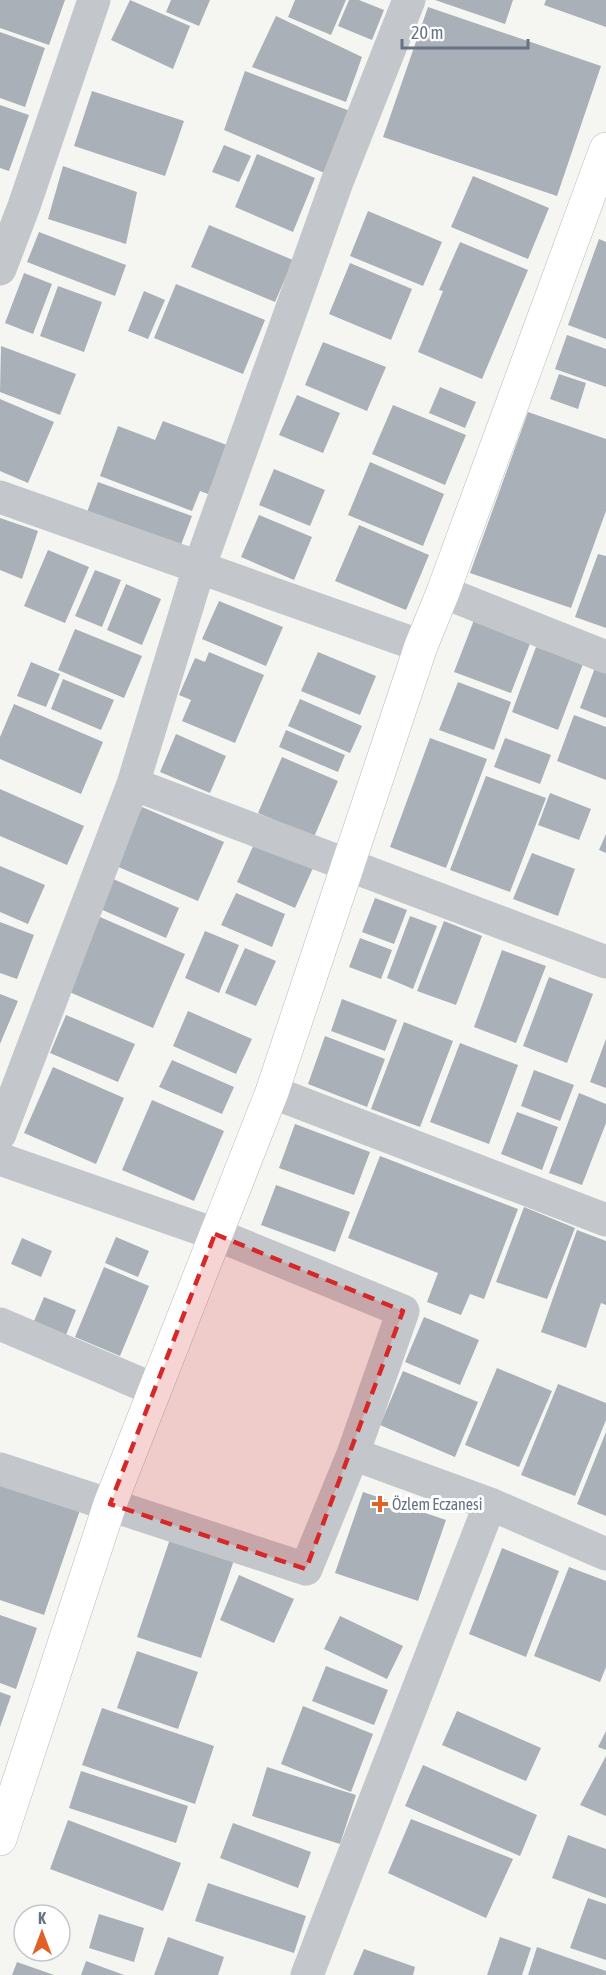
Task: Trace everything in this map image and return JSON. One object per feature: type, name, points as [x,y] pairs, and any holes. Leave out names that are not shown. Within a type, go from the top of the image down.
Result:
[{"type":"street","points":[[0,269],[12,202],[94,0]]},
{"type":"street","points":[[0,1134],[133,784],[199,568],[338,182],[409,0]]},
{"type":"street","points":[[0,1839],[110,1504],[153,1389],[272,1092],[421,646],[606,149]]},
{"type":"street","points":[[0,497],[421,646]]},
{"type":"street","points":[[443,591],[606,657]]},
{"type":"street","points":[[133,784],[606,962]]},
{"type":"street","points":[[272,1092],[606,1220]]},
{"type":"street","points":[[0,1159],[215,1234],[403,1311],[353,1454],[306,1569],[0,1469]]},
{"type":"street","points":[[0,1324],[153,1389]]},
{"type":"street","points":[[353,1454],[490,1504],[606,1554]]},
{"type":"street","points":[[308,1975],[490,1504]]},
{"type":"highlighted area","points":[[215,1234],[403,1311],[306,1569],[110,1504]]},
{"type":"building","points":[[0,0],[65,0],[49,45],[0,28]]},
{"type":"building","points":[[130,0],[190,26],[173,69],[111,40]]},
{"type":"building","points":[[171,0],[210,0],[199,26],[166,12]]},
{"type":"building","points":[[295,0],[346,0],[331,35],[288,17]]},
{"type":"building","points":[[349,0],[359,0],[384,10],[372,40],[338,26]]},
{"type":"building","points":[[435,0],[513,0],[505,24]]},
{"type":"building","points":[[546,0],[606,0],[606,27],[544,5]]},
{"type":"building","points":[[428,7],[601,66],[557,196],[383,137]]},
{"type":"building","points":[[276,16],[362,57],[346,102],[252,67]]},
{"type":"building","points":[[0,32],[45,48],[25,107],[0,98]]},
{"type":"building","points":[[245,71],[350,111],[329,175],[224,130]]},
{"type":"building","points":[[92,91],[184,121],[165,176],[74,146]]},
{"type":"building","points":[[0,105],[29,115],[9,171],[0,168]]},
{"type":"building","points":[[224,145],[251,156],[239,182],[212,172]]},
{"type":"building","points":[[257,154],[315,178],[293,232],[235,207]]},
{"type":"building","points":[[63,166],[137,192],[126,244],[48,219]]},
{"type":"building","points":[[473,176],[549,208],[528,259],[451,227]]},
{"type":"building","points":[[368,211],[442,242],[423,286],[350,256]]},
{"type":"building","points":[[209,225],[293,260],[275,302],[191,267]]},
{"type":"building","points":[[39,232],[126,265],[115,296],[27,262]]},
{"type":"building","points":[[599,239],[606,242],[606,339],[568,325]]},
{"type":"building","points":[[460,242],[528,270],[482,379],[418,352],[443,291],[439,290]]},
{"type":"building","points":[[350,263],[412,289],[391,340],[329,314]]},
{"type":"building","points":[[24,273],[52,284],[33,334],[5,323]]},
{"type":"building","points":[[176,284],[265,320],[243,374],[154,338]]},
{"type":"building","points":[[58,286],[102,302],[84,352],[40,336]]},
{"type":"building","points":[[144,291],[165,300],[148,339],[128,331]]},
{"type":"building","points":[[567,335],[606,349],[606,387],[555,369]]},
{"type":"building","points":[[323,342],[386,367],[367,411],[305,385]]},
{"type":"building","points":[[1,346],[76,374],[60,415],[0,392]]},
{"type":"building","points":[[559,374],[586,383],[578,409],[550,399]]},
{"type":"building","points":[[440,387],[476,402],[465,428],[429,413]]},
{"type":"building","points":[[297,395],[340,413],[323,453],[279,435]]},
{"type":"building","points":[[0,399],[54,422],[28,483],[0,471]]},
{"type":"building","points":[[393,405],[466,435],[445,485],[372,454]]},
{"type":"building","points":[[528,412],[606,439],[606,511],[571,608],[470,573]]},
{"type":"building","points":[[163,421],[227,445],[208,494],[200,491],[192,511],[100,476],[118,426],[155,440]]},
{"type":"building","points":[[370,462],[444,494],[423,546],[348,515]]},
{"type":"building","points":[[274,469],[325,490],[310,526],[259,505]]},
{"type":"building","points":[[98,482],[192,516],[179,550],[86,515]]},
{"type":"building","points":[[259,515],[312,537],[294,580],[241,557]]},
{"type":"building","points":[[0,518],[38,531],[22,579],[0,570]]},
{"type":"building","points":[[359,525],[429,555],[406,610],[335,581]]},
{"type":"building","points":[[48,550],[89,567],[65,623],[24,606]]},
{"type":"building","points":[[598,554],[606,556],[606,628],[575,617]]},
{"type":"building","points":[[95,570],[121,580],[102,627],[75,616]]},
{"type":"building","points":[[126,584],[161,599],[142,645],[107,630]]},
{"type":"building","points":[[219,601],[283,627],[266,666],[202,639]]},
{"type":"building","points":[[474,620],[531,641],[511,693],[454,672]]},
{"type":"building","points":[[75,629],[142,656],[124,698],[58,670]]},
{"type":"building","points":[[536,647],[583,664],[558,730],[512,712]]},
{"type":"building","points":[[209,652],[264,675],[235,743],[182,721],[191,700],[179,695],[195,658],[205,662]]},
{"type":"building","points":[[318,652],[376,676],[360,715],[301,691]]},
{"type":"building","points":[[31,662],[60,674],[46,707],[17,696]]},
{"type":"building","points":[[596,665],[606,669],[606,718],[580,708]]},
{"type":"building","points":[[63,679],[114,700],[101,730],[51,709]]},
{"type":"building","points":[[458,682],[511,702],[494,750],[439,730]]},
{"type":"building","points":[[300,699],[362,726],[350,753],[288,726]]},
{"type":"building","points":[[14,704],[103,742],[81,794],[0,759],[0,737]]},
{"type":"building","points":[[574,715],[606,727],[606,780],[557,761]]},
{"type":"building","points":[[286,730],[345,755],[338,772],[279,747]]},
{"type":"building","points":[[176,734],[226,756],[210,793],[160,772]]},
{"type":"building","points":[[430,738],[487,759],[446,868],[390,847]]},
{"type":"building","points":[[505,738],[551,755],[540,784],[494,767]]},
{"type":"building","points":[[282,757],[338,781],[314,837],[258,813]]},
{"type":"building","points":[[486,776],[546,798],[510,892],[450,870]]},
{"type":"building","points":[[0,789],[84,826],[67,865],[0,836]]},
{"type":"building","points":[[550,793],[591,809],[579,840],[538,825]]},
{"type":"building","points":[[142,807],[224,842],[198,901],[116,866]]},
{"type":"building","points":[[606,834],[606,853],[599,850]]},
{"type":"building","points":[[255,842],[313,868],[295,908],[237,882]]},
{"type":"building","points":[[532,853],[575,869],[558,916],[513,899]]},
{"type":"building","points":[[0,866],[45,885],[28,924],[0,912]]},
{"type":"building","points":[[111,878],[179,908],[166,938],[98,908]]},
{"type":"building","points":[[236,893],[285,914],[272,947],[221,925]]},
{"type":"building","points":[[375,898],[407,910],[394,944],[362,932]]},
{"type":"building","points":[[410,916],[437,926],[413,989],[387,978]]},
{"type":"building","points":[[100,917],[185,954],[153,1028],[67,991]]},
{"type":"building","points":[[444,921],[482,936],[456,1005],[417,991]]},
{"type":"building","points":[[0,922],[34,935],[17,979],[0,973]]},
{"type":"building","points":[[205,931],[239,945],[219,993],[185,978]]},
{"type":"building","points":[[360,938],[392,950],[381,979],[349,967]]},
{"type":"building","points":[[245,948],[276,961],[256,1006],[225,993]]},
{"type":"building","points":[[502,950],[546,966],[516,1043],[474,1027]]},
{"type":"building","points":[[549,977],[593,994],[567,1063],[523,1046]]},
{"type":"building","points":[[0,994],[18,1001],[0,1044]]},
{"type":"building","points":[[342,999],[397,1020],[385,1051],[331,1031]]},
{"type":"building","points":[[188,1011],[252,1039],[236,1074],[173,1046]]},
{"type":"building","points":[[66,1015],[135,1044],[118,1082],[50,1053]]},
{"type":"building","points":[[404,1022],[453,1041],[420,1127],[371,1109]]},
{"type":"building","points":[[325,1036],[385,1059],[367,1107],[308,1084]]},
{"type":"building","points":[[606,1039],[606,1088],[590,1082]]},
{"type":"building","points":[[460,1043],[518,1065],[489,1144],[430,1122]]},
{"type":"building","points":[[172,1060],[234,1087],[222,1114],[159,1087]]},
{"type":"building","points":[[53,1067],[124,1098],[96,1164],[24,1133]]},
{"type":"building","points":[[534,1070],[574,1085],[560,1121],[521,1106]]},
{"type":"building","points":[[579,1093],[606,1104],[606,1123],[582,1185],[549,1173]]},
{"type":"building","points":[[152,1100],[224,1131],[194,1201],[122,1170]]},
{"type":"building","points":[[517,1112],[558,1127],[542,1170],[501,1154]]},
{"type":"building","points":[[295,1124],[370,1152],[354,1195],[279,1168]]},
{"type":"building","points":[[380,1156],[518,1209],[484,1299],[470,1294],[461,1315],[427,1302],[438,1273],[348,1238]]},
{"type":"building","points":[[276,1185],[350,1212],[335,1252],[261,1225]]},
{"type":"building","points":[[524,1207],[575,1228],[547,1299],[496,1282]]},
{"type":"building","points":[[577,1230],[606,1241],[606,1305],[601,1303],[586,1348],[541,1332]]},
{"type":"building","points":[[116,1237],[149,1251],[138,1277],[105,1263]]},
{"type":"building","points":[[22,1238],[52,1251],[41,1277],[11,1264]]},
{"type":"building","points":[[104,1267],[149,1286],[120,1356],[75,1337]]},
{"type":"building","points":[[44,1297],[76,1310],[64,1340],[32,1326]]},
{"type":"building","points":[[424,1317],[479,1340],[460,1385],[405,1362]]},
{"type":"building","points":[[497,1368],[552,1391],[519,1467],[465,1445]]},
{"type":"building","points":[[403,1371],[478,1402],[455,1457],[380,1425]]},
{"type":"building","points":[[558,1384],[606,1403],[606,1420],[575,1496],[521,1475]]},
{"type":"building","points":[[606,1432],[606,1516],[577,1504]]},
{"type":"building","points":[[0,1483],[80,1510],[44,1615],[0,1600]]},
{"type":"building","points":[[363,1492],[446,1520],[418,1601],[335,1573]]},
{"type":"building","points":[[170,1539],[234,1560],[201,1658],[137,1637]]},
{"type":"building","points":[[502,1548],[559,1571],[526,1657],[469,1634]]},
{"type":"building","points":[[569,1567],[606,1581],[606,1667],[600,1682],[534,1656]]},
{"type":"building","points":[[239,1575],[294,1599],[274,1643],[220,1620]]},
{"type":"building","points":[[0,1615],[37,1628],[16,1689],[0,1683]]},
{"type":"building","points":[[340,1616],[403,1646],[387,1679],[324,1649]]},
{"type":"building","points":[[137,1651],[198,1672],[178,1729],[117,1708]]},
{"type":"building","points":[[326,1666],[388,1690],[374,1725],[312,1701]]},
{"type":"building","points":[[0,1692],[11,1696],[0,1727]]},
{"type":"building","points":[[303,1706],[373,1734],[351,1792],[281,1764]]},
{"type":"building","points":[[102,1708],[214,1746],[195,1804],[82,1765]]},
{"type":"building","points":[[457,1711],[541,1748],[526,1781],[442,1745]]},
{"type":"building","points":[[606,1731],[606,1750],[598,1747]]},
{"type":"building","points":[[606,1756],[606,1816],[580,1805]]},
{"type":"building","points":[[423,1765],[537,1815],[520,1856],[405,1806]]},
{"type":"building","points":[[267,1767],[356,1795],[340,1844],[252,1816]]},
{"type":"building","points":[[81,1771],[188,1806],[176,1843],[69,1808]]},
{"type":"building","points":[[411,1819],[513,1859],[486,1918],[388,1873]]},
{"type":"building","points":[[68,1820],[181,1863],[163,1911],[50,1869]]},
{"type":"building","points":[[233,1823],[311,1852],[298,1888],[220,1858]]},
{"type":"building","points":[[568,1835],[606,1849],[606,1898],[552,1878]]},
{"type":"building","points":[[208,1883],[306,1916],[294,1953],[195,1921]]},
{"type":"building","points":[[588,1898],[606,1904],[606,1960],[570,1948]]},
{"type":"building","points":[[99,1914],[144,1928],[134,1962],[89,1948]]},
{"type":"building","points":[[168,1937],[224,1957],[218,1975],[154,1975]]},
{"type":"building","points":[[500,1937],[531,1948],[522,1975],[487,1975]]},
{"type":"building","points":[[537,1947],[606,1971],[606,1975],[528,1975]]},
{"type":"building","points":[[364,1949],[415,1967],[413,1975],[353,1975]]},
{"type":"building","points":[[86,1961],[124,1975],[81,1975]]},
{"type":"building","points":[[17,1963],[20,1963],[54,1975],[12,1975]]},
{"type":"place","name":"Özlem Eczanesi","points":[[380,1504]]}]
